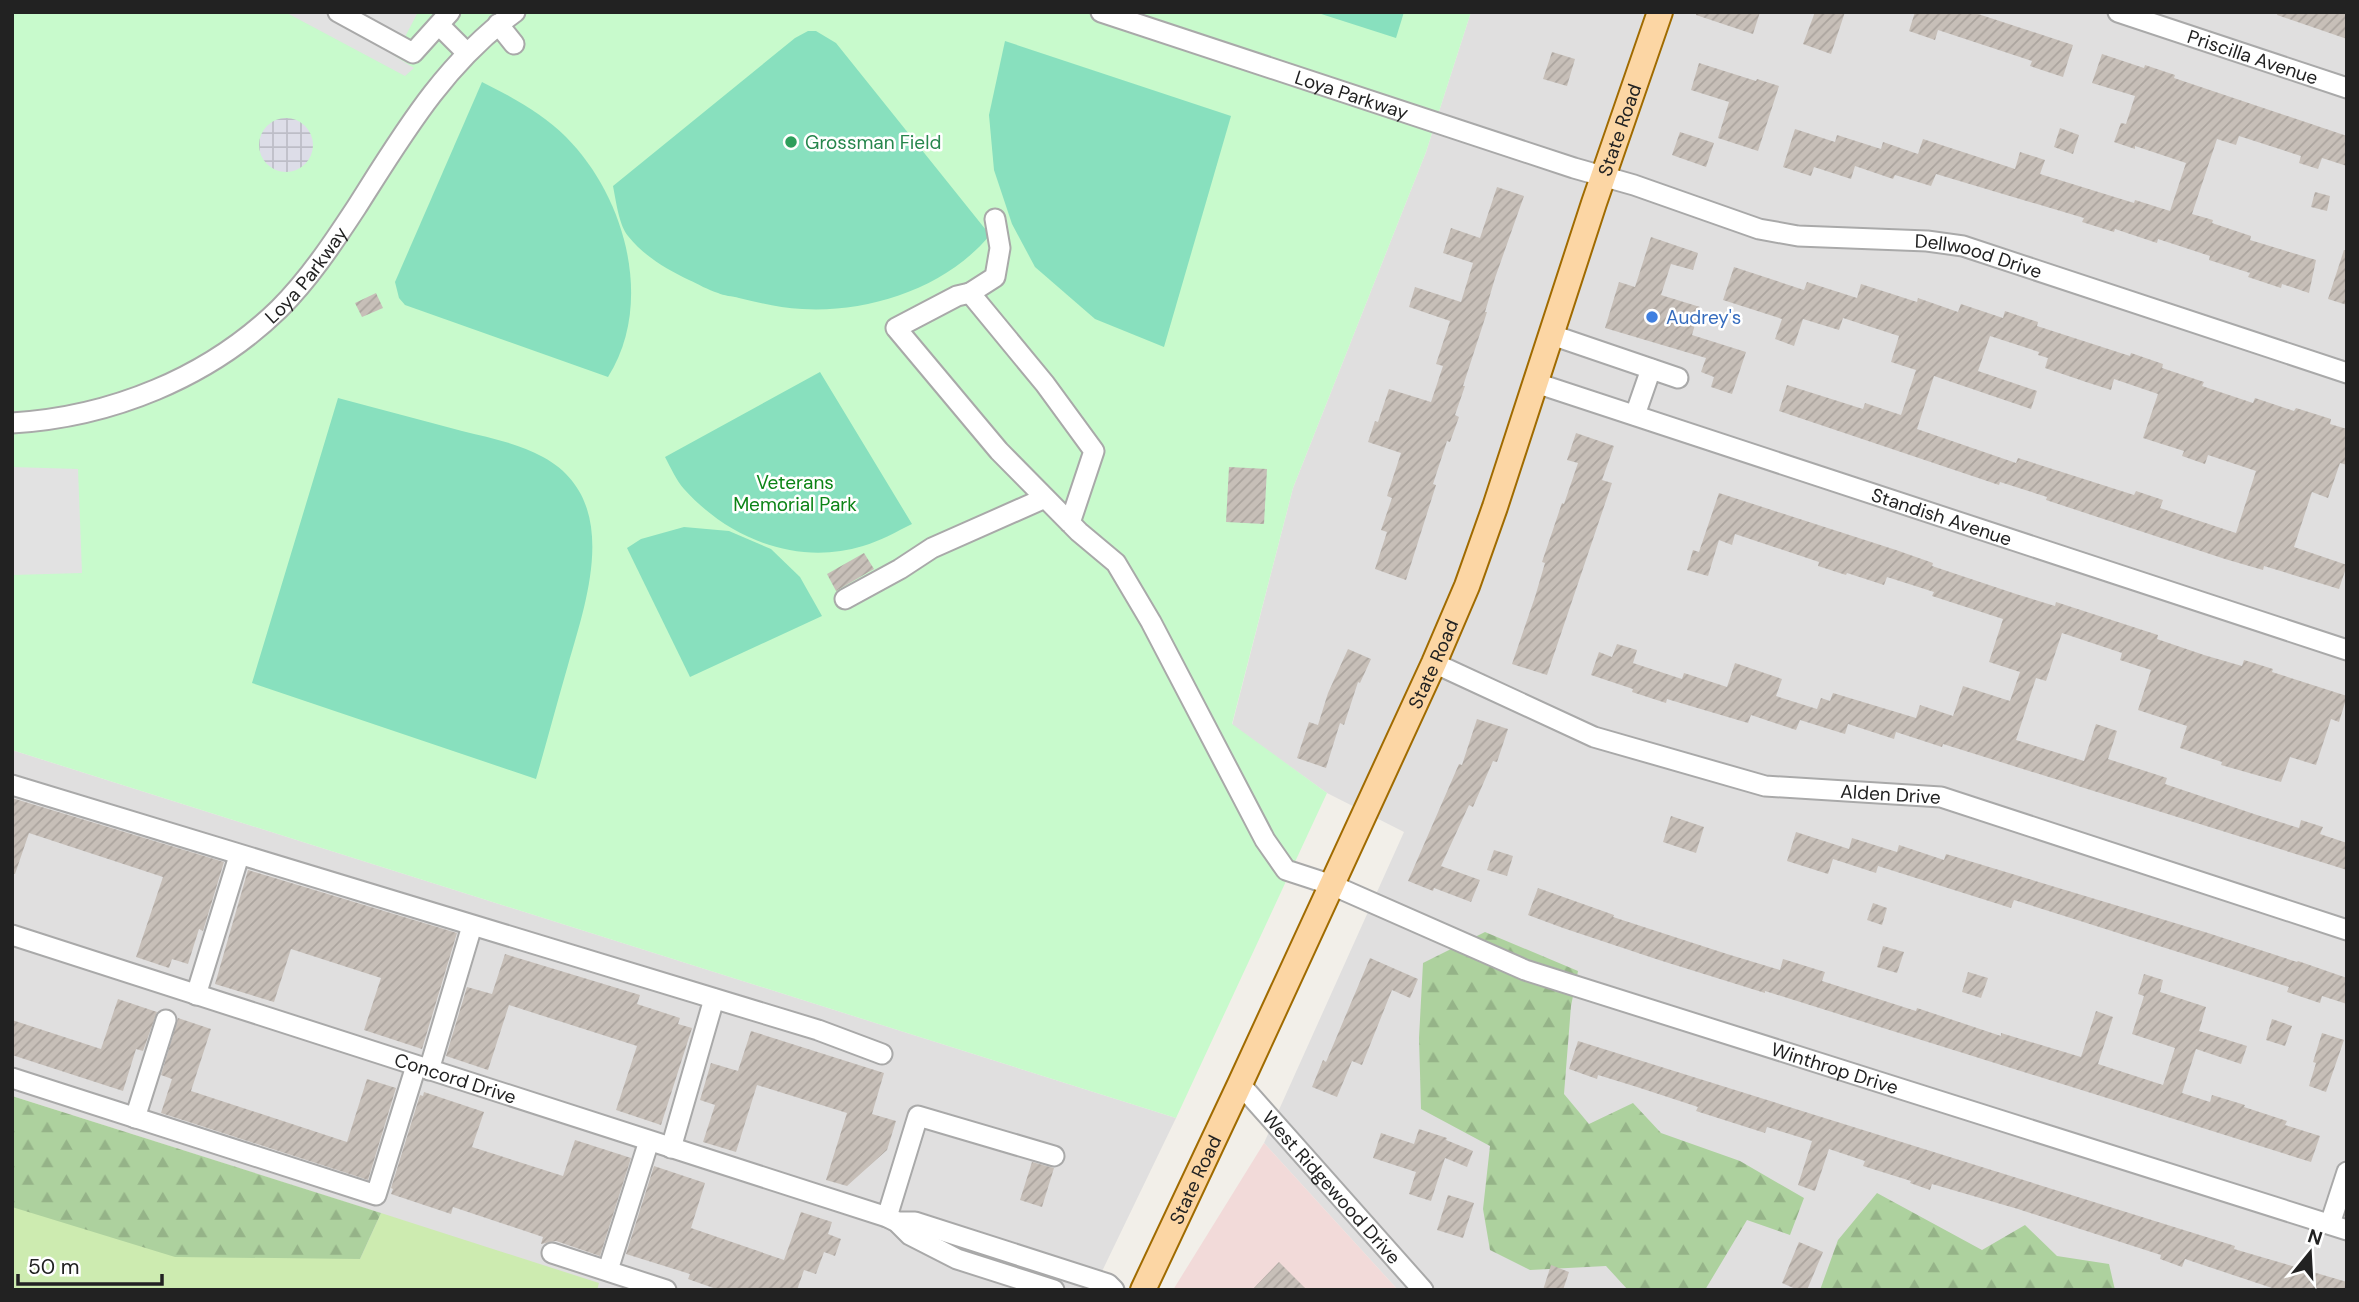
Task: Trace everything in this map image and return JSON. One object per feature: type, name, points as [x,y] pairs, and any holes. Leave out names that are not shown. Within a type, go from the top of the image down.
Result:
[{"type":"main road","name":"State Road","points":[[1143,1290],[1434,663],[1478,557],[1660,12]]},
{"type":"street","points":[[338,12],[413,53],[444,19],[467,52]]},
{"type":"street","name":"Loya Parkway","points":[[12,423],[90,413],[133,400],[174,382],[246,337],[279,309],[315,267],[432,92],[467,52],[515,12]]},
{"type":"street","name":"Loya Parkway","points":[[1101,12],[1604,176]]},
{"type":"street","name":"Priscilla Avenue","points":[[2118,12],[2347,89]]},
{"type":"street","points":[[498,24],[514,44]]},
{"type":"street","name":"Dellwood Drive","points":[[1604,176],[1772,231],[1798,236],[1927,241],[1964,246],[2347,373]]},
{"type":"street","points":[[995,219],[1000,248],[995,277],[970,293],[1045,384],[1094,451],[1070,523]]},
{"type":"street","name":"Winthrop Drive","points":[[970,293],[957,296],[896,328],[999,451],[1070,523],[1116,563],[1157,634],[1265,840],[1286,870],[1332,885],[1525,970],[2338,1227]]},
{"type":"street","points":[[1552,335],[1678,378]]},
{"type":"street","points":[[1635,415],[1651,369]]},
{"type":"street","name":"Standish Avenue","points":[[1536,383],[2347,650]]},
{"type":"street","points":[[845,599],[932,548],[1045,498]]},
{"type":"street","name":"Alden Drive","points":[[1434,663],[1594,737],[1765,786],[1941,797],[2347,930]]},
{"type":"street","points":[[12,785],[818,1030],[882,1054]]},
{"type":"street","points":[[196,995],[239,856]]},
{"type":"street","points":[[12,1078],[376,1195],[472,926]]},
{"type":"street","name":"Concord Drive","points":[[12,935],[671,1149],[892,1219],[915,1222],[1108,1284],[1114,1290]]},
{"type":"street","points":[[671,1149],[714,999]]},
{"type":"street","points":[[135,1118],[166,1020]]},
{"type":"street","name":"West Ridgewood Drive","points":[[1240,1084],[1423,1290]]},
{"type":"street","points":[[892,1219],[918,1116],[1054,1156]]},
{"type":"street","points":[[608,1270],[649,1141]]},
{"type":"street","points":[[2338,1227],[2347,1172]]},
{"type":"street","name":"Concord Drive","points":[[892,1219],[910,1235],[957,1259],[1054,1290]]},
{"type":"street","points":[[552,1253],[667,1290]]},
{"type":"shaded area","points":[[285,12],[418,12],[395,56],[414,68],[405,76]]},
{"type":"shaded area","points":[[1471,12],[2347,12],[2347,1290],[1398,1290],[1264,1143],[1404,832],[1327,793],[1232,725],[1293,488],[1426,152]]},
{"type":"shaded area","points":[[286,118],[305,126],[313,145],[305,164],[286,172],[267,164],[259,145],[267,126]]},
{"type":"shaded area","points":[[12,467],[78,469],[82,573],[12,575]]},
{"type":"shaded area","points":[[12,750],[1176,1118],[1093,1290],[12,1290],[12,1207],[380,1213],[12,1096]]},
{"type":"shaded area","points":[[1264,1143],[1398,1290],[1173,1290]]},
{"type":"green space","name":"Veterans Memorial Park","points":[[12,12],[1471,12],[1426,152],[1293,488],[1232,724],[1327,793],[1176,1118],[12,750]]},
{"type":"green space","points":[[1315,12],[1404,12],[1396,38]]},
{"type":"green space","name":"Grossman Field","points":[[808,31],[816,31],[836,43],[990,235],[972,254],[929,283],[905,293],[853,307],[786,308],[723,295],[680,276],[641,250],[628,236],[618,213],[613,186],[795,38]]},
{"type":"green space","points":[[1005,41],[1231,116],[1164,347],[1095,319],[1035,267],[1012,224],[994,170],[989,115]]},
{"type":"green space","points":[[482,82],[537,113],[566,137],[587,161],[618,219],[627,251],[631,284],[630,317],[622,348],[608,377],[405,305],[399,298],[395,282]]},
{"type":"green space","points":[[820,372],[912,524],[863,546],[814,553],[766,544],[722,522],[684,489],[665,457]]},
{"type":"green space","points":[[338,398],[524,448],[543,457],[568,476],[583,498],[591,524],[589,582],[576,639],[536,779],[252,683]]},
{"type":"green space","points":[[684,527],[729,531],[771,549],[800,577],[822,616],[690,677],[627,548],[641,539]]},
{"type":"green space","points":[[1485,932],[1578,971],[1571,1006],[1564,1094],[1589,1124],[1633,1103],[1661,1133],[1740,1161],[1804,1198],[1790,1235],[1747,1220],[1705,1290],[1628,1290],[1606,1266],[1530,1270],[1490,1250],[1483,1209],[1490,1146],[1421,1109],[1419,1038],[1423,963]]},
{"type":"green space","points":[[12,1096],[381,1213],[360,1259],[175,1257],[12,1207]]},
{"type":"green space","points":[[1877,1193],[1982,1250],[2025,1225],[2057,1256],[2109,1264],[2115,1290],[1820,1290],[1838,1240]]},
{"type":"green space","points":[[12,1207],[360,1259],[381,1213],[599,1283],[597,1290],[12,1290]]},
{"type":"building","points":[[1696,12],[1760,12],[1753,34],[1696,15]]},
{"type":"building","points":[[1815,12],[1845,12],[1831,54],[1803,44]]},
{"type":"building","points":[[1915,12],[1972,12],[2073,45],[2063,77],[2030,66],[2032,61],[1938,30],[1935,40],[1909,31]]},
{"type":"building","points":[[2278,12],[2347,12],[2347,39],[2277,15]]},
{"type":"building","points":[[1552,52],[1575,59],[1567,86],[1543,79]]},
{"type":"building","points":[[2102,54],[2175,75],[2174,78],[2347,136],[2347,166],[2322,158],[2318,169],[2299,163],[2301,156],[2239,136],[2236,145],[2217,139],[2192,214],[2251,236],[2250,240],[2316,260],[2309,293],[2282,284],[2281,288],[2248,277],[2250,273],[2209,260],[2210,256],[2158,239],[2157,243],[2115,229],[2114,232],[2082,222],[2084,218],[1936,174],[1931,186],[1895,175],[1893,179],[1855,166],[1851,179],[1814,167],[1811,176],[1783,167],[1795,129],[1835,142],[1837,135],[1881,149],[1883,142],[1918,154],[1923,139],[2015,169],[2020,152],[2045,160],[2040,174],[2134,203],[2135,200],[2170,211],[2186,163],[2114,142],[2121,123],[2126,124],[2135,96],[2092,83]]},
{"type":"building","points":[[1699,63],[1779,86],[1758,151],[1718,138],[1729,102],[1691,90]]},
{"type":"building","points":[[2060,128],[2079,135],[2073,154],[2054,147]]},
{"type":"building","points":[[1680,132],[1714,143],[1706,167],[1672,155]]},
{"type":"building","points":[[1497,187],[1524,196],[1495,278],[1455,415],[1459,417],[1450,442],[1447,441],[1433,484],[1436,485],[1406,580],[1375,569],[1387,532],[1381,530],[1392,498],[1387,496],[1401,453],[1368,442],[1389,389],[1431,402],[1443,366],[1436,364],[1450,321],[1409,307],[1415,287],[1461,302],[1473,263],[1443,253],[1451,228],[1480,238]]},
{"type":"building","points":[[2315,192],[2330,196],[2327,211],[2311,207]]},
{"type":"building","points":[[1651,237],[1698,253],[1693,270],[1671,264],[1661,295],[1700,307],[1692,335],[1746,352],[1732,394],[1711,387],[1714,377],[1701,372],[1706,358],[1605,328],[1619,282],[1635,287]]},
{"type":"building","points":[[2344,250],[2347,251],[2347,305],[2328,299]]},
{"type":"building","points":[[1734,267],[1804,290],[1807,282],[1857,298],[1861,284],[1917,302],[1918,298],[1958,312],[1961,304],[2003,318],[2005,311],[2038,322],[2037,326],[2163,364],[2162,368],[2204,382],[2202,386],[2253,403],[2255,398],[2294,411],[2296,408],[2331,419],[2330,424],[2347,429],[2347,465],[2340,463],[2328,498],[2312,492],[2294,547],[2347,565],[2339,589],[2264,566],[2263,570],[2225,559],[2046,500],[2047,497],[2000,482],[1999,485],[1779,411],[1787,385],[1863,409],[1865,403],[1901,415],[1916,370],[1891,362],[1899,336],[1843,318],[1839,330],[1803,319],[1794,346],[1775,339],[1782,319],[1723,300]],"holes":[[[1990,336],[2039,352],[2038,355],[2048,358],[2045,368],[2111,390],[2114,379],[2158,394],[2143,438],[2184,451],[2182,456],[2205,464],[2208,455],[2256,471],[2236,533],[2160,508],[2163,500],[2136,491],[2134,495],[2018,458],[2016,463],[1917,429],[1934,376],[2031,409],[2037,391],[1978,371]]]},
{"type":"building","points":[[376,293],[383,308],[362,317],[355,303]]},
{"type":"building","points":[[1576,433],[1614,446],[1602,480],[1612,483],[1547,675],[1512,664],[1545,563],[1542,562],[1578,463],[1567,460]]},
{"type":"building","points":[[1229,467],[1267,469],[1264,524],[1226,522]]},
{"type":"building","points":[[1719,493],[1896,550],[1933,563],[1932,566],[2016,594],[2055,606],[2056,602],[2158,635],[2157,639],[2204,655],[2242,666],[2244,660],[2347,696],[2339,722],[2331,719],[2316,765],[2290,757],[2281,782],[2221,765],[2222,762],[2180,748],[2187,726],[2138,710],[2151,670],[2120,660],[2122,653],[2062,633],[2046,681],[2036,678],[2016,740],[2084,761],[2096,724],[2117,731],[2108,759],[2167,778],[2165,784],[2257,815],[2299,828],[2301,820],[2323,827],[2320,834],[2347,843],[2347,870],[1943,744],[1942,747],[1896,732],[1894,739],[1848,724],[1845,734],[1800,720],[1796,730],[1751,715],[1748,723],[1667,699],[1666,703],[1591,675],[1599,652],[1612,657],[1617,644],[1637,650],[1633,663],[1682,679],[1684,673],[1727,687],[1735,663],[1782,679],[1776,696],[1817,709],[1821,698],[1830,701],[1833,693],[1916,718],[1920,705],[1953,716],[1963,686],[2010,701],[2020,672],[1989,662],[2003,619],[1932,596],[1934,592],[1887,577],[1884,585],[1847,573],[1846,575],[1818,566],[1819,562],[1735,534],[1732,545],[1719,540],[1708,576],[1687,570],[1693,550],[1699,552]]},
{"type":"building","points":[[864,553],[874,569],[836,591],[827,574]]},
{"type":"building","points":[[1348,649],[1371,659],[1360,683],[1358,682],[1344,725],[1340,723],[1326,768],[1297,758],[1309,722],[1318,725],[1328,693]]},
{"type":"building","points":[[1477,719],[1508,729],[1497,762],[1493,761],[1473,807],[1469,805],[1441,866],[1480,880],[1471,902],[1408,881],[1459,764],[1462,765]]},
{"type":"building","points":[[12,798],[224,862],[203,931],[199,929],[188,964],[172,959],[169,968],[136,957],[163,877],[29,833],[15,874],[12,874]]},
{"type":"building","points":[[1671,816],[1704,827],[1696,853],[1663,842]]},
{"type":"building","points":[[1796,832],[1849,849],[1852,838],[1897,852],[1899,845],[1944,860],[1946,854],[2298,961],[2347,978],[2347,1004],[2322,996],[2320,1003],[2287,992],[2289,987],[2014,900],[2011,908],[1878,866],[1876,873],[1833,859],[1828,874],[1787,861]]},
{"type":"building","points":[[1494,850],[1513,856],[1507,876],[1487,870]]},
{"type":"building","points":[[248,870],[457,933],[422,1049],[364,1030],[381,978],[291,949],[274,1002],[215,984]]},
{"type":"building","points":[[1538,888],[1614,915],[1613,917],[1727,954],[1780,970],[1783,959],[1825,972],[1822,981],[2001,1036],[2001,1033],[2081,1057],[2096,1011],[2113,1017],[2098,1064],[2163,1085],[2175,1048],[2132,1034],[2144,996],[2138,994],[2144,974],[2163,980],[2160,992],[2206,1007],[2199,1031],[2247,1046],[2241,1064],[2196,1049],[2182,1093],[2210,1102],[2212,1095],[2245,1105],[2244,1107],[2287,1121],[2285,1125],[2320,1136],[2311,1162],[1659,960],[1528,915]]},
{"type":"building","points":[[1873,903],[1887,908],[1882,925],[1867,920]]},
{"type":"building","points":[[1883,946],[1904,952],[1897,973],[1877,967]]},
{"type":"building","points":[[505,954],[640,995],[637,1004],[680,1018],[678,1024],[692,1028],[661,1125],[616,1110],[637,1046],[509,1005],[488,1070],[446,1056],[467,987],[492,994]]},
{"type":"building","points":[[1370,958],[1418,979],[1410,998],[1392,990],[1362,1065],[1352,1061],[1337,1097],[1312,1087],[1323,1060],[1326,1062]]},
{"type":"building","points":[[1968,972],[1988,978],[1981,998],[1962,992]]},
{"type":"building","points":[[118,999],[157,1012],[143,1051],[136,1049],[123,1091],[12,1055],[12,1020],[101,1049]]},
{"type":"building","points":[[178,1018],[211,1029],[191,1091],[347,1142],[367,1079],[396,1088],[368,1180],[161,1113],[172,1079],[161,1075]]},
{"type":"building","points":[[2272,1019],[2292,1026],[2285,1046],[2266,1040]]},
{"type":"building","points":[[751,1031],[884,1073],[872,1114],[896,1121],[887,1150],[847,1186],[826,1180],[847,1113],[757,1085],[736,1152],[703,1142],[715,1105],[700,1100],[711,1063],[738,1071]]},
{"type":"building","points":[[2322,1033],[2344,1040],[2326,1092],[2309,1086]]},
{"type":"building","points":[[1578,1041],[2235,1246],[2234,1249],[2347,1282],[2347,1290],[2278,1290],[2185,1259],[2182,1267],[2160,1259],[2161,1255],[2018,1209],[1932,1184],[1930,1190],[1863,1166],[1865,1161],[1829,1149],[1815,1191],[1798,1185],[1812,1141],[1767,1127],[1765,1133],[1696,1111],[1698,1107],[1637,1087],[1598,1075],[1597,1079],[1569,1069]]},
{"type":"building","points":[[424,1092],[484,1112],[472,1147],[563,1176],[575,1140],[631,1158],[600,1256],[556,1241],[541,1244],[543,1237],[453,1207],[451,1214],[391,1194],[420,1095],[423,1096]]},
{"type":"building","points":[[1419,1129],[1447,1138],[1446,1140],[1473,1151],[1467,1167],[1445,1158],[1431,1201],[1409,1194],[1416,1172],[1373,1158],[1381,1133],[1414,1144]]},
{"type":"building","points":[[1032,1162],[1054,1168],[1042,1207],[1020,1200]]},
{"type":"building","points":[[654,1166],[705,1183],[691,1228],[784,1260],[801,1212],[832,1222],[828,1234],[841,1239],[835,1256],[824,1252],[816,1274],[804,1270],[797,1290],[719,1290],[688,1279],[690,1274],[626,1254]]},
{"type":"building","points":[[1448,1195],[1474,1203],[1463,1238],[1437,1230]]},
{"type":"building","points":[[1799,1242],[1823,1252],[1807,1290],[1798,1290],[1782,1283]]},
{"type":"building","points":[[1279,1262],[1307,1290],[1252,1290]]},
{"type":"building","points":[[1551,1265],[1569,1272],[1563,1290],[1543,1290]]},
{"type":"place","name":"Grossman Field","points":[[791,142]]},
{"type":"place","name":"Audrey's","points":[[1652,317]]}]
